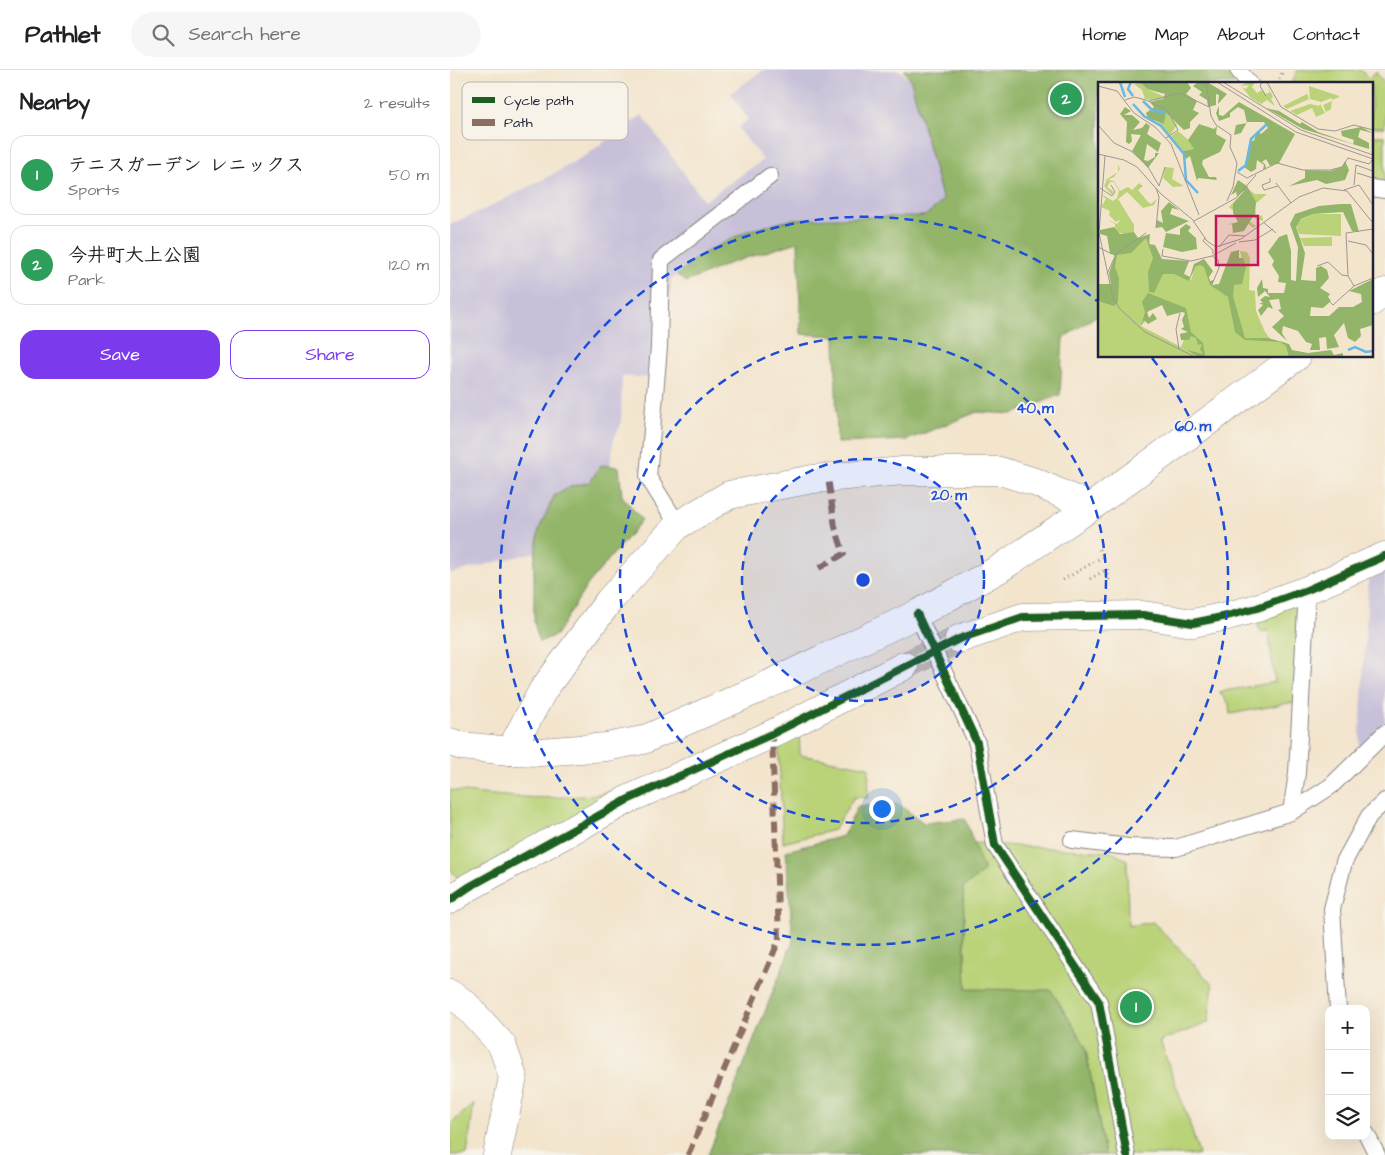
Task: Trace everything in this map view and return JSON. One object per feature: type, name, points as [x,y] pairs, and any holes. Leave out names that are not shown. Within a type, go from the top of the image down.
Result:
[{"type":"street","points":[[1372,301],[1385,292]]},
{"type":"street","points":[[450,742],[462,746],[540,752],[606,747],[643,740],[760,689],[918,614],[1000,569],[1091,507],[1294,358]]},
{"type":"street","points":[[510,751],[542,690],[609,601],[678,525],[729,495],[813,479],[903,471],[1000,471],[1035,482],[1091,507]]},
{"type":"street","points":[[959,639],[1023,617],[1143,615],[1193,623],[1257,608],[1307,590],[1385,556]]},
{"type":"street","points":[[450,900],[627,800],[772,734],[904,666]]},
{"type":"street","points":[[450,994],[465,1004],[502,1045],[513,1077],[497,1155]]},
{"type":"lane","points":[[1238,70],[1248,82]]},
{"type":"lane","points":[[678,525],[648,478],[659,347],[662,260],[770,176]]},
{"type":"lane","points":[[1372,188],[1385,190]]},
{"type":"lane","points":[[1291,812],[1297,773],[1307,590]]},
{"type":"lane","points":[[918,614],[978,743],[995,845],[1099,1002],[1127,1155]]},
{"type":"lane","points":[[1072,840],[1128,847],[1176,848],[1291,812],[1331,786],[1385,734]]},
{"type":"lane","points":[[1338,1005],[1332,909],[1344,862],[1369,816],[1385,801]]},
{"type":"lane","points":[[1370,1140],[1377,1155]]},
{"type":"path","points":[[1281,74],[1283,70]]},
{"type":"path","points":[[1059,583],[1104,556]]},
{"type":"shaded area","points":[[763,70],[900,70],[911,81],[943,201],[925,216],[794,219],[747,231],[697,257],[671,280],[665,379],[622,376],[621,424],[614,439],[610,467],[601,465],[590,482],[572,486],[539,529],[535,552],[450,574],[450,224],[483,210],[546,178],[586,155],[607,140],[628,140],[628,125],[642,115],[704,201],[763,160],[738,128],[748,119],[731,93]]},
{"type":"shaded area","points":[[1385,563],[1385,722],[1359,751],[1369,569]]},
{"type":"green space","points":[[904,70],[1249,70],[1236,82],[1098,82],[1098,315],[1063,338],[1060,395],[1013,414],[977,412],[907,440],[837,443],[835,336],[801,334],[798,242],[733,262],[686,282],[677,275],[697,257],[747,231],[794,219],[925,216],[943,201],[911,81]]},
{"type":"green space","points":[[1298,70],[1361,70],[1368,78],[1376,72],[1385,85],[1385,127],[1372,127],[1372,82],[1292,82]]},
{"type":"green space","points":[[1372,136],[1385,136],[1385,181],[1382,183],[1372,179]]},
{"type":"green space","points":[[601,465],[619,467],[622,496],[642,520],[588,584],[556,635],[539,642],[534,621],[534,563],[539,529],[554,496],[572,486],[590,482]]},
{"type":"green space","points":[[1300,596],[1295,702],[1230,714],[1229,704],[1219,692],[1275,682],[1268,631],[1260,632],[1255,611]]},
{"type":"green space","points":[[799,726],[800,755],[869,767],[868,798],[854,797],[834,830],[783,843],[778,737]]},
{"type":"green space","points":[[636,787],[459,879],[450,869],[450,790],[500,796],[549,798],[582,796]]},
{"type":"green space","points":[[898,804],[924,823],[965,819],[984,871],[963,888],[966,989],[1051,990],[1085,1045],[1105,1155],[708,1155],[793,941],[786,851],[843,836],[858,806]]},
{"type":"green space","points":[[973,843],[1111,852],[1127,860],[1128,926],[1153,922],[1213,986],[1208,1023],[1160,1041],[1189,1121],[1199,1155],[1105,1155],[1085,1045],[966,989],[963,888],[984,871]]},
{"type":"green space","points":[[474,1103],[467,1155],[450,1155],[450,1125]]},
{"type":"tunnel","points":[[904,666],[959,639]]},
{"type":"marked path","points":[[819,568],[844,554],[835,527],[828,477]]},
{"type":"marked path","points":[[688,1155],[779,940],[772,734]]},
{"type":"cycle path","points":[[450,900],[469,887],[627,800],[772,734],[959,639],[1023,617],[1143,615],[1193,623],[1257,608],[1307,590],[1385,556]]},
{"type":"cycle path","points":[[917,614],[977,743],[995,845],[1099,1002],[1127,1155]]},
{"type":"place","name":"今井町大上公園","points":[[1066,99]]},
{"type":"place","name":"テニスガーデン レニックス","points":[[1136,1007]]}]
